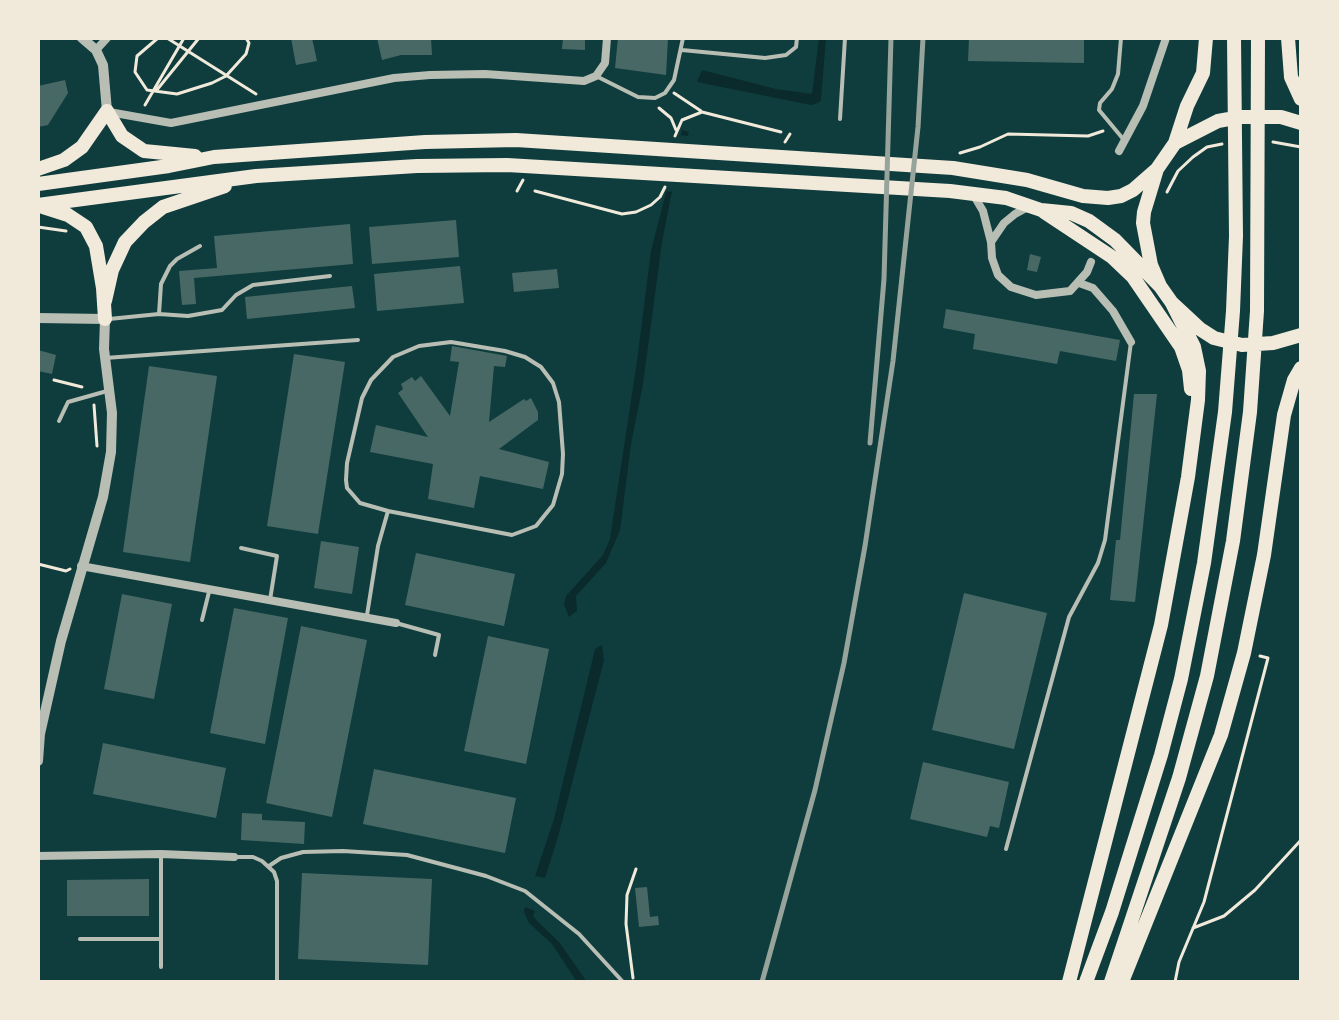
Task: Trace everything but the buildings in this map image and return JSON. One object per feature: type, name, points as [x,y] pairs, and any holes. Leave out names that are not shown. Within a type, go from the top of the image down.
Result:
[{"type":"highway","points":[[38,184],[214,157],[425,142],[516,140],[865,162],[954,160],[1083,196],[1108,198],[1133,190],[1157,169],[1175,143],[1206,60],[1206,38]]},
{"type":"highway","points":[[1086,982],[1112,912],[1161,755],[1181,679],[1204,563],[1225,412],[1233,311],[1236,236],[1234,38]]},
{"type":"highway","points":[[1111,982],[1179,778],[1207,676],[1233,541],[1250,412],[1257,311],[1258,38]]},
{"type":"highway","points":[[1288,38],[1289,59],[1298,94]]},
{"type":"highway","points":[[38,169],[64,160],[82,147],[107,111],[122,136],[144,151],[214,157]]},
{"type":"highway","points":[[1175,143],[1218,121],[1251,116],[1281,117],[1301,123]]},
{"type":"highway","points":[[38,206],[256,176],[430,166],[507,165],[972,193],[1006,198],[1041,210],[1071,213],[1089,221],[1115,240],[1187,319],[1214,338],[1242,345],[1273,343],[1301,335]]},
{"type":"highway","points":[[1157,169],[1143,223],[1151,265],[1160,286]]},
{"type":"highway","points":[[105,301],[112,270],[125,242],[144,222],[163,207],[256,176]]},
{"type":"highway","points":[[38,206],[68,215],[86,227],[96,246],[105,319]]},
{"type":"highway","points":[[1041,210],[1112,257],[1133,277],[1194,370]]},
{"type":"highway","points":[[1069,982],[1161,625],[1193,439],[1194,347],[1172,303]]},
{"type":"highway","points":[[1122,982],[1221,735],[1244,653],[1264,555],[1284,415],[1294,380],[1301,368]]},
{"type":"street","points":[[82,38],[96,50],[103,65],[107,111],[171,123],[394,78],[485,74],[584,81],[596,76],[605,63],[607,38]]},
{"type":"street","points":[[96,50],[107,38]]},
{"type":"street","points":[[1119,151],[1143,106],[1166,38]]},
{"type":"street","points":[[972,193],[980,204],[998,275],[1011,287],[1023,293],[1060,294],[1070,291],[1087,272],[1091,262]]},
{"type":"street","points":[[991,242],[1004,223],[1015,214],[1026,208],[1041,210]]},
{"type":"street","points":[[1079,283],[1093,288],[1113,311],[1131,342]]},
{"type":"street","points":[[38,318],[105,319],[105,392],[112,413],[111,452],[103,497],[81,566],[39,734],[38,761]]},
{"type":"street","points":[[81,566],[396,623]]},
{"type":"street","points":[[38,856],[161,854],[234,857]]},
{"type":"lane","points":[[596,76],[638,97],[655,98],[668,88],[675,76],[683,38]]},
{"type":"lane","points":[[682,50],[765,58],[786,55],[796,47],[797,38]]},
{"type":"lane","points":[[840,119],[845,38]]},
{"type":"lane","points":[[1121,38],[1118,74],[1099,107],[1110,127],[1125,140]]},
{"type":"lane","points":[[159,314],[161,284],[170,266],[200,246]]},
{"type":"lane","points":[[105,319],[159,314],[188,316],[222,310],[236,295],[253,285],[330,276]]},
{"type":"lane","points":[[105,358],[358,340]]},
{"type":"lane","points":[[451,342],[505,351],[525,357],[541,367],[553,383],[559,402],[563,454],[562,474],[553,505],[536,526],[512,535],[388,511],[360,503],[347,488],[346,480],[362,398],[371,380],[393,357],[419,346],[451,342]]},
{"type":"lane","points":[[1006,849],[1069,617],[1098,563],[1105,540],[1131,342]]},
{"type":"lane","points":[[59,421],[68,402],[105,392]]},
{"type":"lane","points":[[366,618],[378,546],[388,511]]},
{"type":"lane","points":[[241,548],[277,556],[270,600]]},
{"type":"lane","points":[[202,620],[210,588]]},
{"type":"lane","points":[[396,623],[439,635],[435,655]]},
{"type":"lane","points":[[269,866],[281,858],[303,852],[343,851],[407,855],[486,876],[525,891],[579,934],[623,982]]},
{"type":"lane","points":[[161,854],[161,967]]},
{"type":"lane","points":[[234,857],[253,857],[269,866],[277,881],[277,982]]},
{"type":"lane","points":[[80,939],[161,939]]},
{"type":"path","points":[[158,38],[137,56],[135,72],[142,86],[154,92],[177,94],[226,76],[246,54],[249,43],[246,38]]},
{"type":"path","points":[[167,38],[274,103]]},
{"type":"path","points":[[135,117],[154,92],[184,38]]},
{"type":"path","points":[[154,92],[199,38]]},
{"type":"path","points":[[668,88],[702,112]]},
{"type":"path","points":[[647,98],[671,118],[676,130]]},
{"type":"path","points":[[954,160],[1008,134],[1088,136],[1110,127]]},
{"type":"path","points":[[1278,142],[1301,147]]},
{"type":"path","points":[[38,227],[69,232]]},
{"type":"path","points":[[54,380],[105,392]]},
{"type":"path","points":[[96,415],[97,454]]},
{"type":"path","points":[[64,584],[73,556]]},
{"type":"path","points":[[38,564],[68,570],[81,566]]},
{"type":"path","points":[[1175,982],[1179,962],[1204,902],[1268,658],[1244,653]]},
{"type":"path","points":[[1193,928],[1224,916],[1255,890],[1301,840]]},
{"type":"path","points":[[634,982],[626,924],[627,895],[636,869]]},
{"type":"water","points":[[819,38],[826,38],[821,100],[818,103],[811,105],[697,82],[702,70],[776,89],[812,94]]},
{"type":"water","points":[[682,130],[689,132],[662,242],[620,530],[606,563],[576,596],[577,611],[569,617],[564,604],[566,596],[603,555],[610,539],[651,251]]},
{"type":"water","points":[[602,645],[604,660],[558,837],[545,878],[535,876],[554,819],[595,649]]},
{"type":"water","points":[[525,907],[535,911],[533,916],[559,942],[587,982],[577,982],[552,944],[529,923]]},
{"type":"pier","points":[[676,135],[692,136],[677,192],[661,191]]},
{"type":"railway","points":[[870,443],[884,279],[891,38]]},
{"type":"railway","points":[[762,982],[815,790],[844,663],[865,546],[893,361],[918,127],[923,38]]}]
